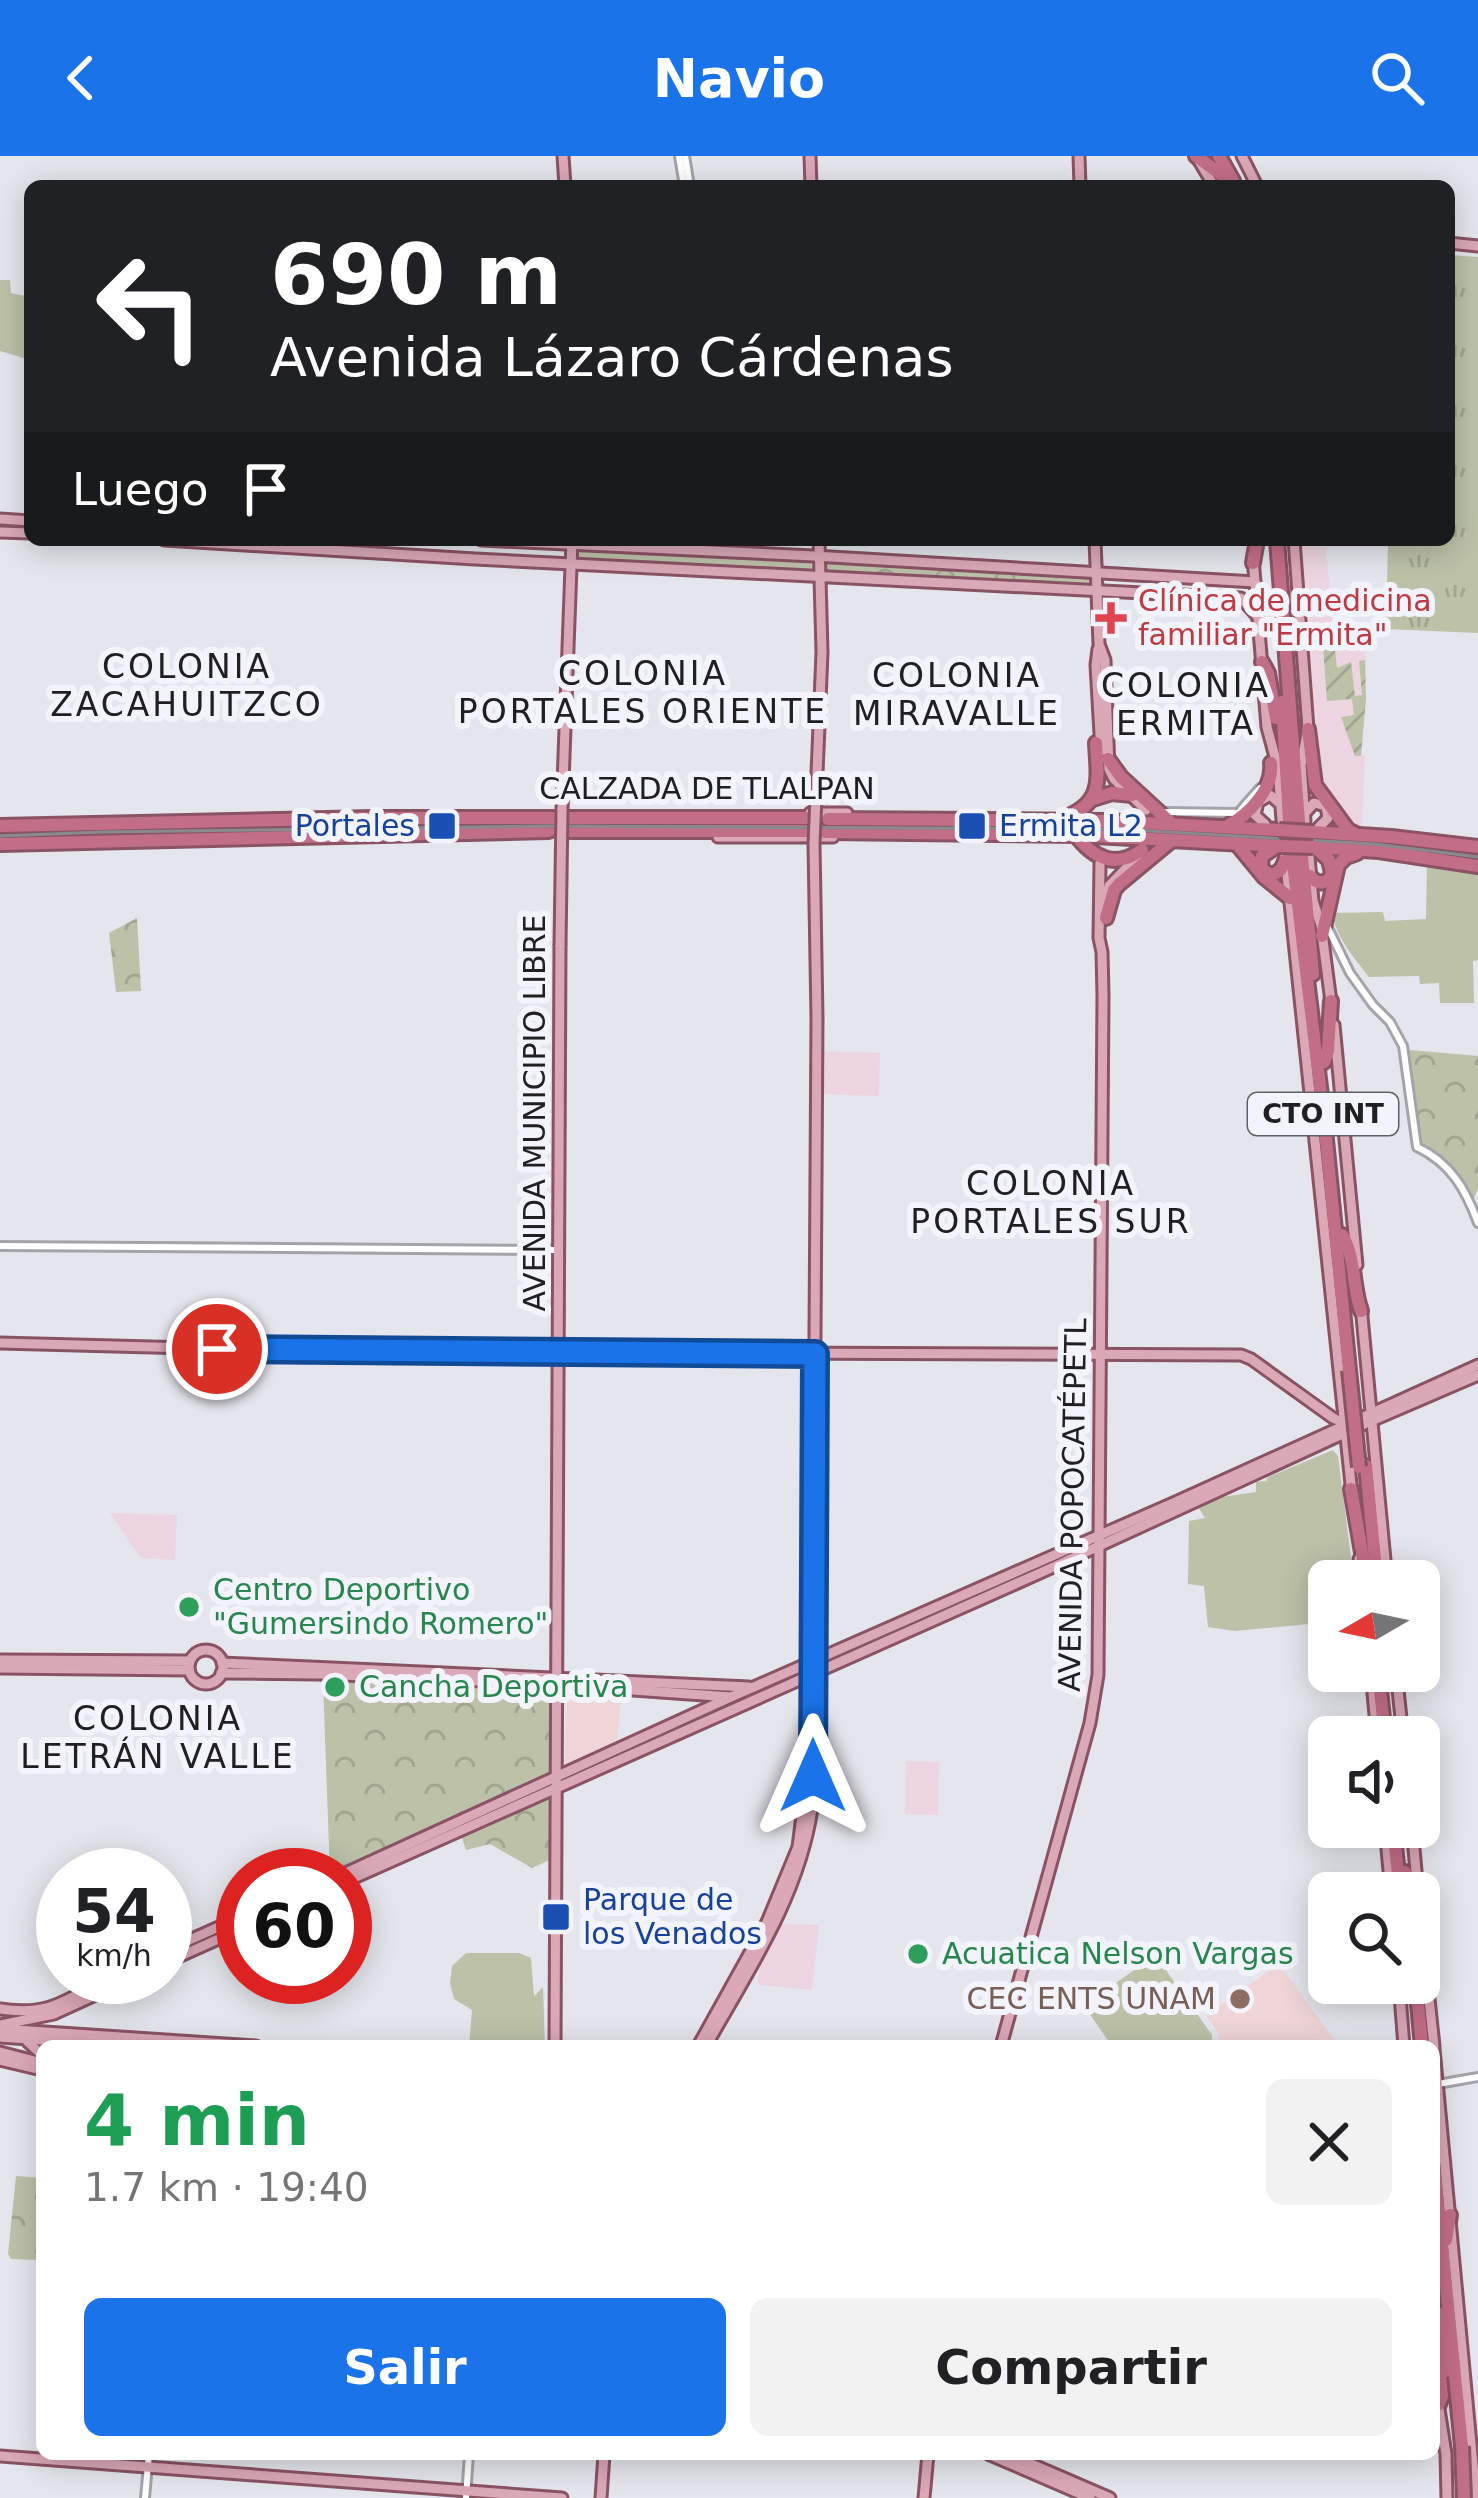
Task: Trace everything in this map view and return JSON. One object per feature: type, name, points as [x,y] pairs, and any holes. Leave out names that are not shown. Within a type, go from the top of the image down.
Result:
[{"type":"highway","points":[[1196,156],[1230,180]]},
{"type":"highway","points":[[1253,563],[1254,546]]},
{"type":"highway","points":[[1274,546],[1282,734],[1295,823]]},
{"type":"highway","points":[[1274,546],[1295,823]]},
{"type":"highway","points":[[1262,662],[1282,734]]},
{"type":"highway","points":[[1308,729],[1316,785],[1348,830],[1357,834]]},
{"type":"highway","points":[[1096,743],[1096,796]]},
{"type":"highway","points":[[1106,919],[1114,890],[1171,822],[1121,777],[1108,758]]},
{"type":"highway","points":[[1222,827],[1250,810],[1272,781],[1271,764]]},
{"type":"highway","points":[[1057,820],[1077,813],[1096,796],[1132,795]]},
{"type":"highway","name":"CALZADA DE TLALPAN","points":[[0,826],[407,819],[807,825],[568,831]]},
{"type":"highway","name":"CALZADA DE TLALPAN","points":[[1478,848],[1295,823],[1222,827],[1171,822],[1007,819],[826,825],[931,835],[1076,835],[1171,822],[1236,843],[1295,852],[1364,850],[1478,866]]},
{"type":"highway","name":"CALZADA DE TLALPAN","points":[[0,844],[549,831]]},
{"type":"highway","points":[[1076,835],[1089,850],[1112,862],[1130,859],[1143,849]]},
{"type":"highway","points":[[1236,843],[1264,877],[1290,898]]},
{"type":"highway","points":[[1322,936],[1338,865],[1364,850]]},
{"type":"highway","points":[[1295,852],[1329,860],[1332,873],[1328,880],[1322,883],[1310,877]]},
{"type":"highway","name":"CTO INT","points":[[1295,852],[1342,1235],[1372,1560]]},
{"type":"highway","points":[[1299,983],[1310,1047],[1321,1063],[1328,1051],[1331,1001]]},
{"type":"highway","name":"CTO INT","points":[[1321,1063],[1353,1369]]},
{"type":"highway","points":[[1333,1210],[1335,1333]]},
{"type":"highway","points":[[1342,1235],[1349,1248],[1361,1311]]},
{"type":"highway","points":[[1351,1489],[1364,1560]]},
{"type":"highway","points":[[1376,1560],[1381,1527]]},
{"type":"highway","points":[[1414,2004],[1418,2040]]},
{"type":"highway","points":[[1440,2251],[1456,2214]]},
{"type":"highway","points":[[1440,2263],[1458,2446],[1452,2498]]},
{"type":"highway","points":[[1440,2278],[1458,2446]]},
{"type":"highway","points":[[1440,2338],[1442,2327]]},
{"type":"main road","points":[[262,546],[1241,598],[1258,617]]},
{"type":"main road","name":"AVENIDA MUNICIPIO LIBRE","points":[[555,2040],[560,945],[572,546]]},
{"type":"main road","points":[[642,546],[1255,582]]},
{"type":"main road","points":[[705,2040],[767,1922],[796,1853],[806,1792],[814,844],[820,689],[816,546]]},
{"type":"main road","points":[[1095,546],[1108,758],[1112,776],[1146,810]]},
{"type":"main road","points":[[1294,546],[1308,729],[1295,823]]},
{"type":"main road","points":[[1253,563],[1268,727],[1281,807]]},
{"type":"main road","points":[[1096,796],[1096,659],[1100,644]]},
{"type":"main road","points":[[1264,796],[1273,796],[1295,823],[1255,815],[1255,809],[1264,796]]},
{"type":"main road","name":"CALZADA DE TLALPAN","points":[[407,819],[474,813],[819,812],[999,815],[1007,819]]},
{"type":"main road","name":"CALZADA DE TLALPAN","points":[[425,832],[434,836],[931,835]]},
{"type":"main road","name":"AVENIDA POPOCATÉPETL","points":[[1003,2040],[1090,1724],[1098,1675],[1102,952],[1109,886],[1143,849]]},
{"type":"main road","name":"CTO INT","points":[[1295,852],[1310,877],[1331,1001],[1371,1416],[1358,1448],[1351,1489]]},
{"type":"main road","name":"CTO INT","points":[[1295,852],[1290,898],[1342,1403],[1381,1527]]},
{"type":"main road","name":"AVENIDA POPOCATÉPETL","points":[[1100,863],[1102,952]]},
{"type":"main road","points":[[0,1343],[306,1352],[1245,1356],[1322,1411],[1358,1448]]},
{"type":"main road","points":[[1099,1541],[1358,1448],[1371,1416],[1478,1364]]},
{"type":"main road","points":[[1371,1416],[1478,1376]]},
{"type":"main road","points":[[1322,1411],[1342,1403],[1348,1408],[1369,1397]]},
{"type":"main road","points":[[1115,1538],[1111,1533],[1133,1521],[1358,1448]]},
{"type":"main road","points":[[372,1866],[748,1701],[1099,1541],[1133,1521]]},
{"type":"main road","points":[[206,1650],[214,1653],[222,1668],[212,1683],[203,1684],[194,1679],[189,1665],[196,1653],[206,1650]]},
{"type":"main road","points":[[0,1664],[189,1665]]},
{"type":"main road","points":[[222,1668],[754,1687]]},
{"type":"main road","points":[[556,1783],[731,1697],[810,1669]]},
{"type":"main road","points":[[557,1681],[748,1701]]},
{"type":"main road","points":[[0,2009],[23,2013],[58,2004]]},
{"type":"main road","points":[[0,2030],[76,2004]]},
{"type":"main road","points":[[1401,2004],[1404,2040]]},
{"type":"main road","points":[[1429,2004],[1433,2040]]},
{"type":"main road","points":[[0,2030],[36,2041]]},
{"type":"main road","points":[[0,2030],[160,2040]]},
{"type":"main road","points":[[23,2040],[36,2056]]},
{"type":"main road","points":[[0,2056],[36,2062]]},
{"type":"main road","points":[[1440,2125],[1456,2214],[1477,2498]]},
{"type":"main road","points":[[1440,2412],[1452,2498]]},
{"type":"main road","points":[[0,2456],[36,2459]]},
{"type":"main road","points":[[54,2460],[562,2498]]},
{"type":"main road","points":[[602,2498],[604,2460]]},
{"type":"main road","points":[[924,2498],[927,2460]]},
{"type":"main road","points":[[1002,2460],[1090,2498]]},
{"type":"main road","points":[[1022,2460],[1110,2498]]},
{"type":"main road","points":[[1448,2477],[1467,2477],[1475,2468]]},
{"type":"street","points":[[1268,727],[1271,764]]},
{"type":"street","name":"CALZADA DE TLALPAN","points":[[1171,822],[1238,813],[1268,778],[1271,764]]},
{"type":"street","points":[[1325,919],[1350,973],[1403,1046],[1417,1147],[1441,1160],[1462,1185],[1478,1223]]},
{"type":"street","points":[[0,1246],[558,1250]]},
{"type":"street","points":[[1440,2083],[1478,2077]]},
{"type":"street","points":[[146,2498],[149,2460]]},
{"type":"street","points":[[466,2494],[469,2460]]},
{"type":"shaded area","points":[[1297,546],[1388,546],[1326,547],[1333,626],[1365,627],[1362,826],[1346,822],[1321,791]]},
{"type":"shaded area","points":[[819,1051],[880,1053],[879,1096],[818,1094]]},
{"type":"shaded area","points":[[110,1513],[177,1515],[175,1560],[141,1558]]},
{"type":"shaded area","points":[[567,1692],[621,1696],[617,1745],[565,1766]]},
{"type":"shaded area","points":[[906,1761],[939,1762],[938,1815],[905,1814]]},
{"type":"shaded area","points":[[778,1924],[819,1925],[812,1990],[759,1985],[761,1958]]},
{"type":"shaded area","points":[[1279,1964],[1335,2040],[1219,2040],[1206,2015]]},
{"type":"green space","points":[[1455,255],[1478,257],[1478,633],[1386,629],[1388,546],[1455,546]]},
{"type":"green space","points":[[0,280],[10,280],[11,293],[24,296],[24,358],[0,351]]},
{"type":"green space","points":[[579,547],[810,560],[812,567],[807,575],[578,563]]},
{"type":"green space","points":[[823,560],[1088,575],[1091,582],[1088,587],[824,575]]},
{"type":"green space","points":[[1333,631],[1337,668],[1351,662],[1355,696],[1362,695],[1359,661],[1365,660],[1361,756],[1355,756],[1341,717],[1354,715],[1352,699],[1327,701],[1322,632]]},
{"type":"green space","points":[[1427,865],[1478,872],[1474,1003],[1440,1003],[1439,983],[1420,984],[1419,976],[1369,977],[1334,922],[1332,913],[1383,912],[1385,921],[1426,919]]},
{"type":"green space","points":[[137,918],[141,991],[116,992],[109,933]]},
{"type":"green space","points":[[1410,1050],[1478,1056],[1478,1189],[1472,1202],[1465,1184],[1421,1142]]},
{"type":"green space","points":[[1333,1450],[1338,1456],[1351,1560],[1308,1560],[1308,1624],[1235,1631],[1208,1627],[1204,1586],[1188,1584],[1189,1521],[1205,1518],[1198,1507],[1221,1497],[1256,1492],[1256,1482]]},
{"type":"green space","points":[[323,1682],[549,1690],[554,1773],[372,1856],[372,1848],[329,1848]]},
{"type":"green space","points":[[550,1795],[552,1859],[532,1868],[490,1844],[466,1850],[461,1835]]},
{"type":"green space","points":[[466,1953],[519,1953],[531,1958],[534,1996],[543,1987],[545,2040],[470,2040],[472,2010],[454,1999],[452,1966]]},
{"type":"green space","points":[[1155,1955],[1212,2040],[1108,2040],[1084,2006]]},
{"type":"green space","points":[[16,2176],[36,2178],[36,2260],[11,2259]]},
{"type":"railway","points":[[0,836],[548,826],[1115,829],[1375,844],[1478,857]]},
{"type":"place","name":"Clínica de medicina familiar \"Ermita\"","points":[[1111,618]]},
{"type":"place","name":"Portales","points":[[442,826]]},
{"type":"place","name":"Ermita L2","points":[[972,826]]},
{"type":"place","name":"Centro Deportivo \"Gumersindo Romero\"","points":[[189,1607]]},
{"type":"place","name":"Cancha Deportiva","points":[[335,1687]]},
{"type":"place","name":"Parque de los Venados","points":[[556,1917]]},
{"type":"place","name":"Acuatica Nelson Vargas","points":[[918,1954]]},
{"type":"place","name":"CEC ENTS UNAM","points":[[1240,1999]]},
{"type":"district","name":"COLONIA ZACAHUITZCO","points":[[187,685]]},
{"type":"district","name":"COLONIA PORTALES ORIENTE","points":[[643,692]]},
{"type":"district","name":"COLONIA MIRAVALLE","points":[[957,694]]},
{"type":"district","name":"COLONIA ERMITA","points":[[1186,704]]},
{"type":"district","name":"COLONIA PORTALES SUR","points":[[1051,1202]]},
{"type":"district","name":"COLONIA LETRÁN VALLE","points":[[158,1737]]},
{"type":"route","points":[[217,1349],[815,1354],[813,1776]]}]
